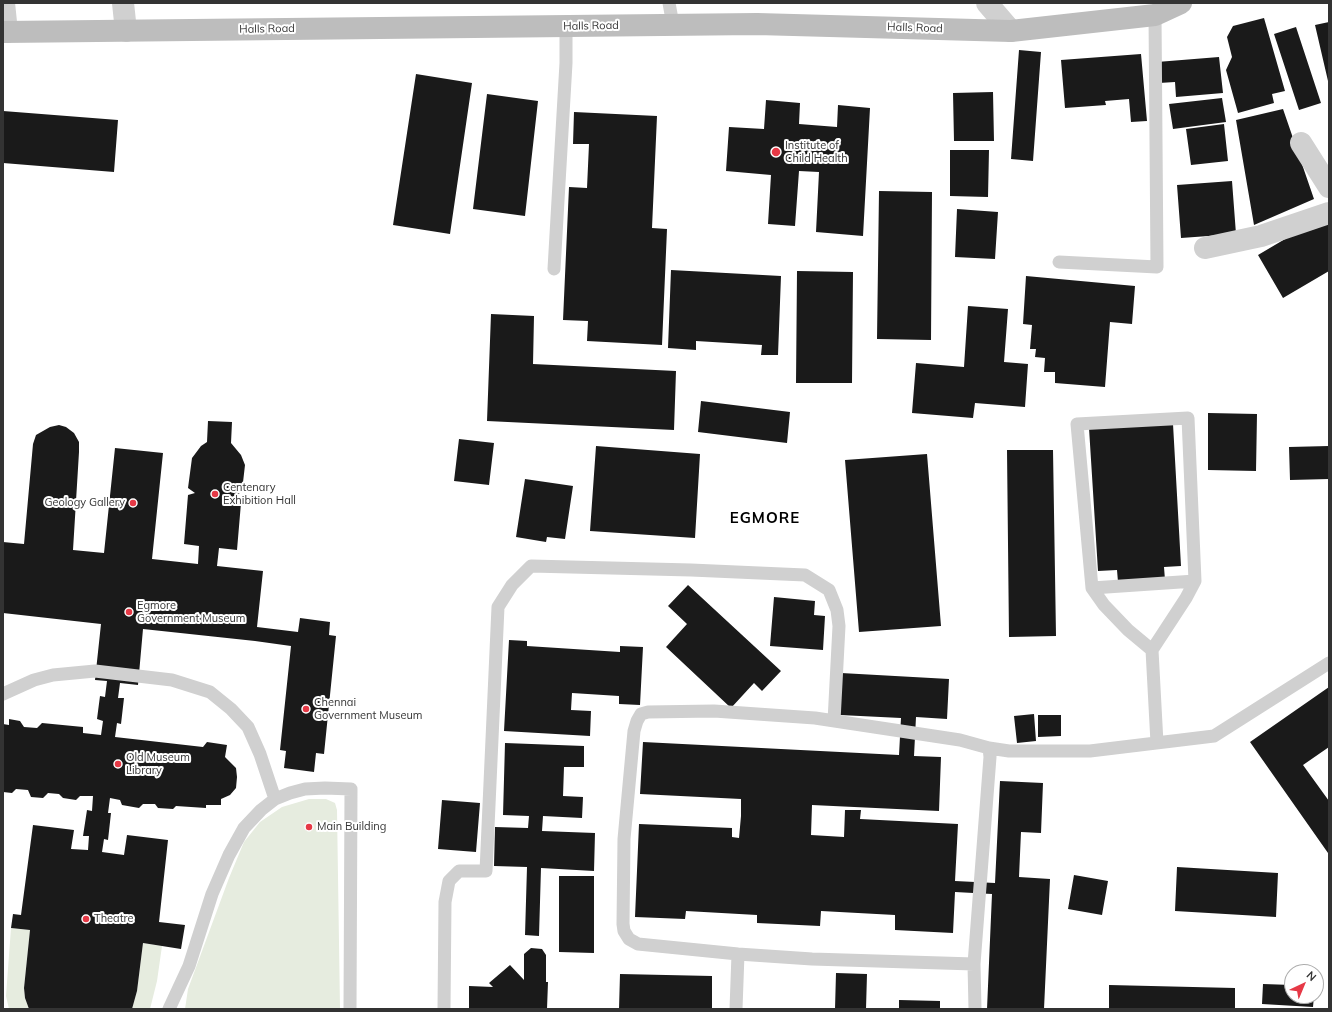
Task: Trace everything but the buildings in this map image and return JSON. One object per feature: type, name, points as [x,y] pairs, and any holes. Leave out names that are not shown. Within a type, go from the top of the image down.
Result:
[{"type":"main road","name":"Halls Road","points":[[5,32],[757,24],[1011,31],[1155,15],[1179,4]]},
{"type":"street","points":[[4,3],[5,32]]},
{"type":"street","points":[[123,3],[126,31]]},
{"type":"street","points":[[987,3],[1011,31]]},
{"type":"street","points":[[1301,143],[1329,187]]},
{"type":"street","points":[[1205,248],[1261,236],[1329,213]]},
{"type":"lane","points":[[669,3],[673,25]]},
{"type":"lane","points":[[1059,262],[1157,268],[1155,15]]},
{"type":"lane","points":[[554,269],[566,63],[566,26]]},
{"type":"lane","points":[[1152,650],[1128,630],[1104,605],[1092,588],[1077,424],[1188,418],[1195,581],[1186,598],[1152,650],[1157,743]]},
{"type":"lane","points":[[444,1009],[445,902],[449,881],[459,871],[486,871],[498,607],[512,585],[531,566],[691,570],[805,575],[829,590],[837,610],[839,626],[834,721]]},
{"type":"lane","points":[[1092,588],[1195,581]]},
{"type":"lane","points":[[974,964],[812,959],[738,954],[638,944],[629,939],[624,931],[623,924],[624,839],[634,731],[637,720],[641,714],[648,712],[714,711],[815,718],[960,740],[989,748],[1009,751],[1090,751],[1214,736],[1329,663]]},
{"type":"lane","points":[[3,694],[34,680],[53,675],[95,671],[172,680],[210,692],[231,709],[248,728],[260,754],[275,799]]},
{"type":"lane","points":[[975,1009],[974,964],[990,757],[989,748]]},
{"type":"lane","points":[[169,1009],[189,966],[212,894],[229,855],[244,828],[261,810],[275,799],[305,789],[325,788],[351,789],[350,1009]]},
{"type":"lane","points":[[736,1009],[738,954]]},
{"type":"shaded area","points":[[309,799],[326,799],[335,803],[337,810],[340,1009],[185,1009],[188,989],[229,878],[244,842],[260,822],[282,807]]},
{"type":"shaded area","points":[[11,928],[30,930],[24,988],[25,998],[29,1009],[9,1009],[6,996]]},
{"type":"shaded area","points":[[143,943],[162,946],[157,981],[150,1009],[132,1009],[137,991]]},
{"type":"place","name":"Institute of Child Health","points":[[776,152]]},
{"type":"place","name":"Centenary Exhibition Hall","points":[[215,494]]},
{"type":"place","name":"Geology Gallery","points":[[133,503]]},
{"type":"place","name":"Egmore Government Museum","points":[[129,612]]},
{"type":"place","name":"Chennai Government Museum","points":[[306,709]]},
{"type":"place","name":"Old Museum Library","points":[[118,764]]},
{"type":"place","name":"Main Building","points":[[309,827]]},
{"type":"place","name":"Theatre","points":[[86,919]]},
{"type":"district","name":"EGMORE","points":[[765,518]]}]
